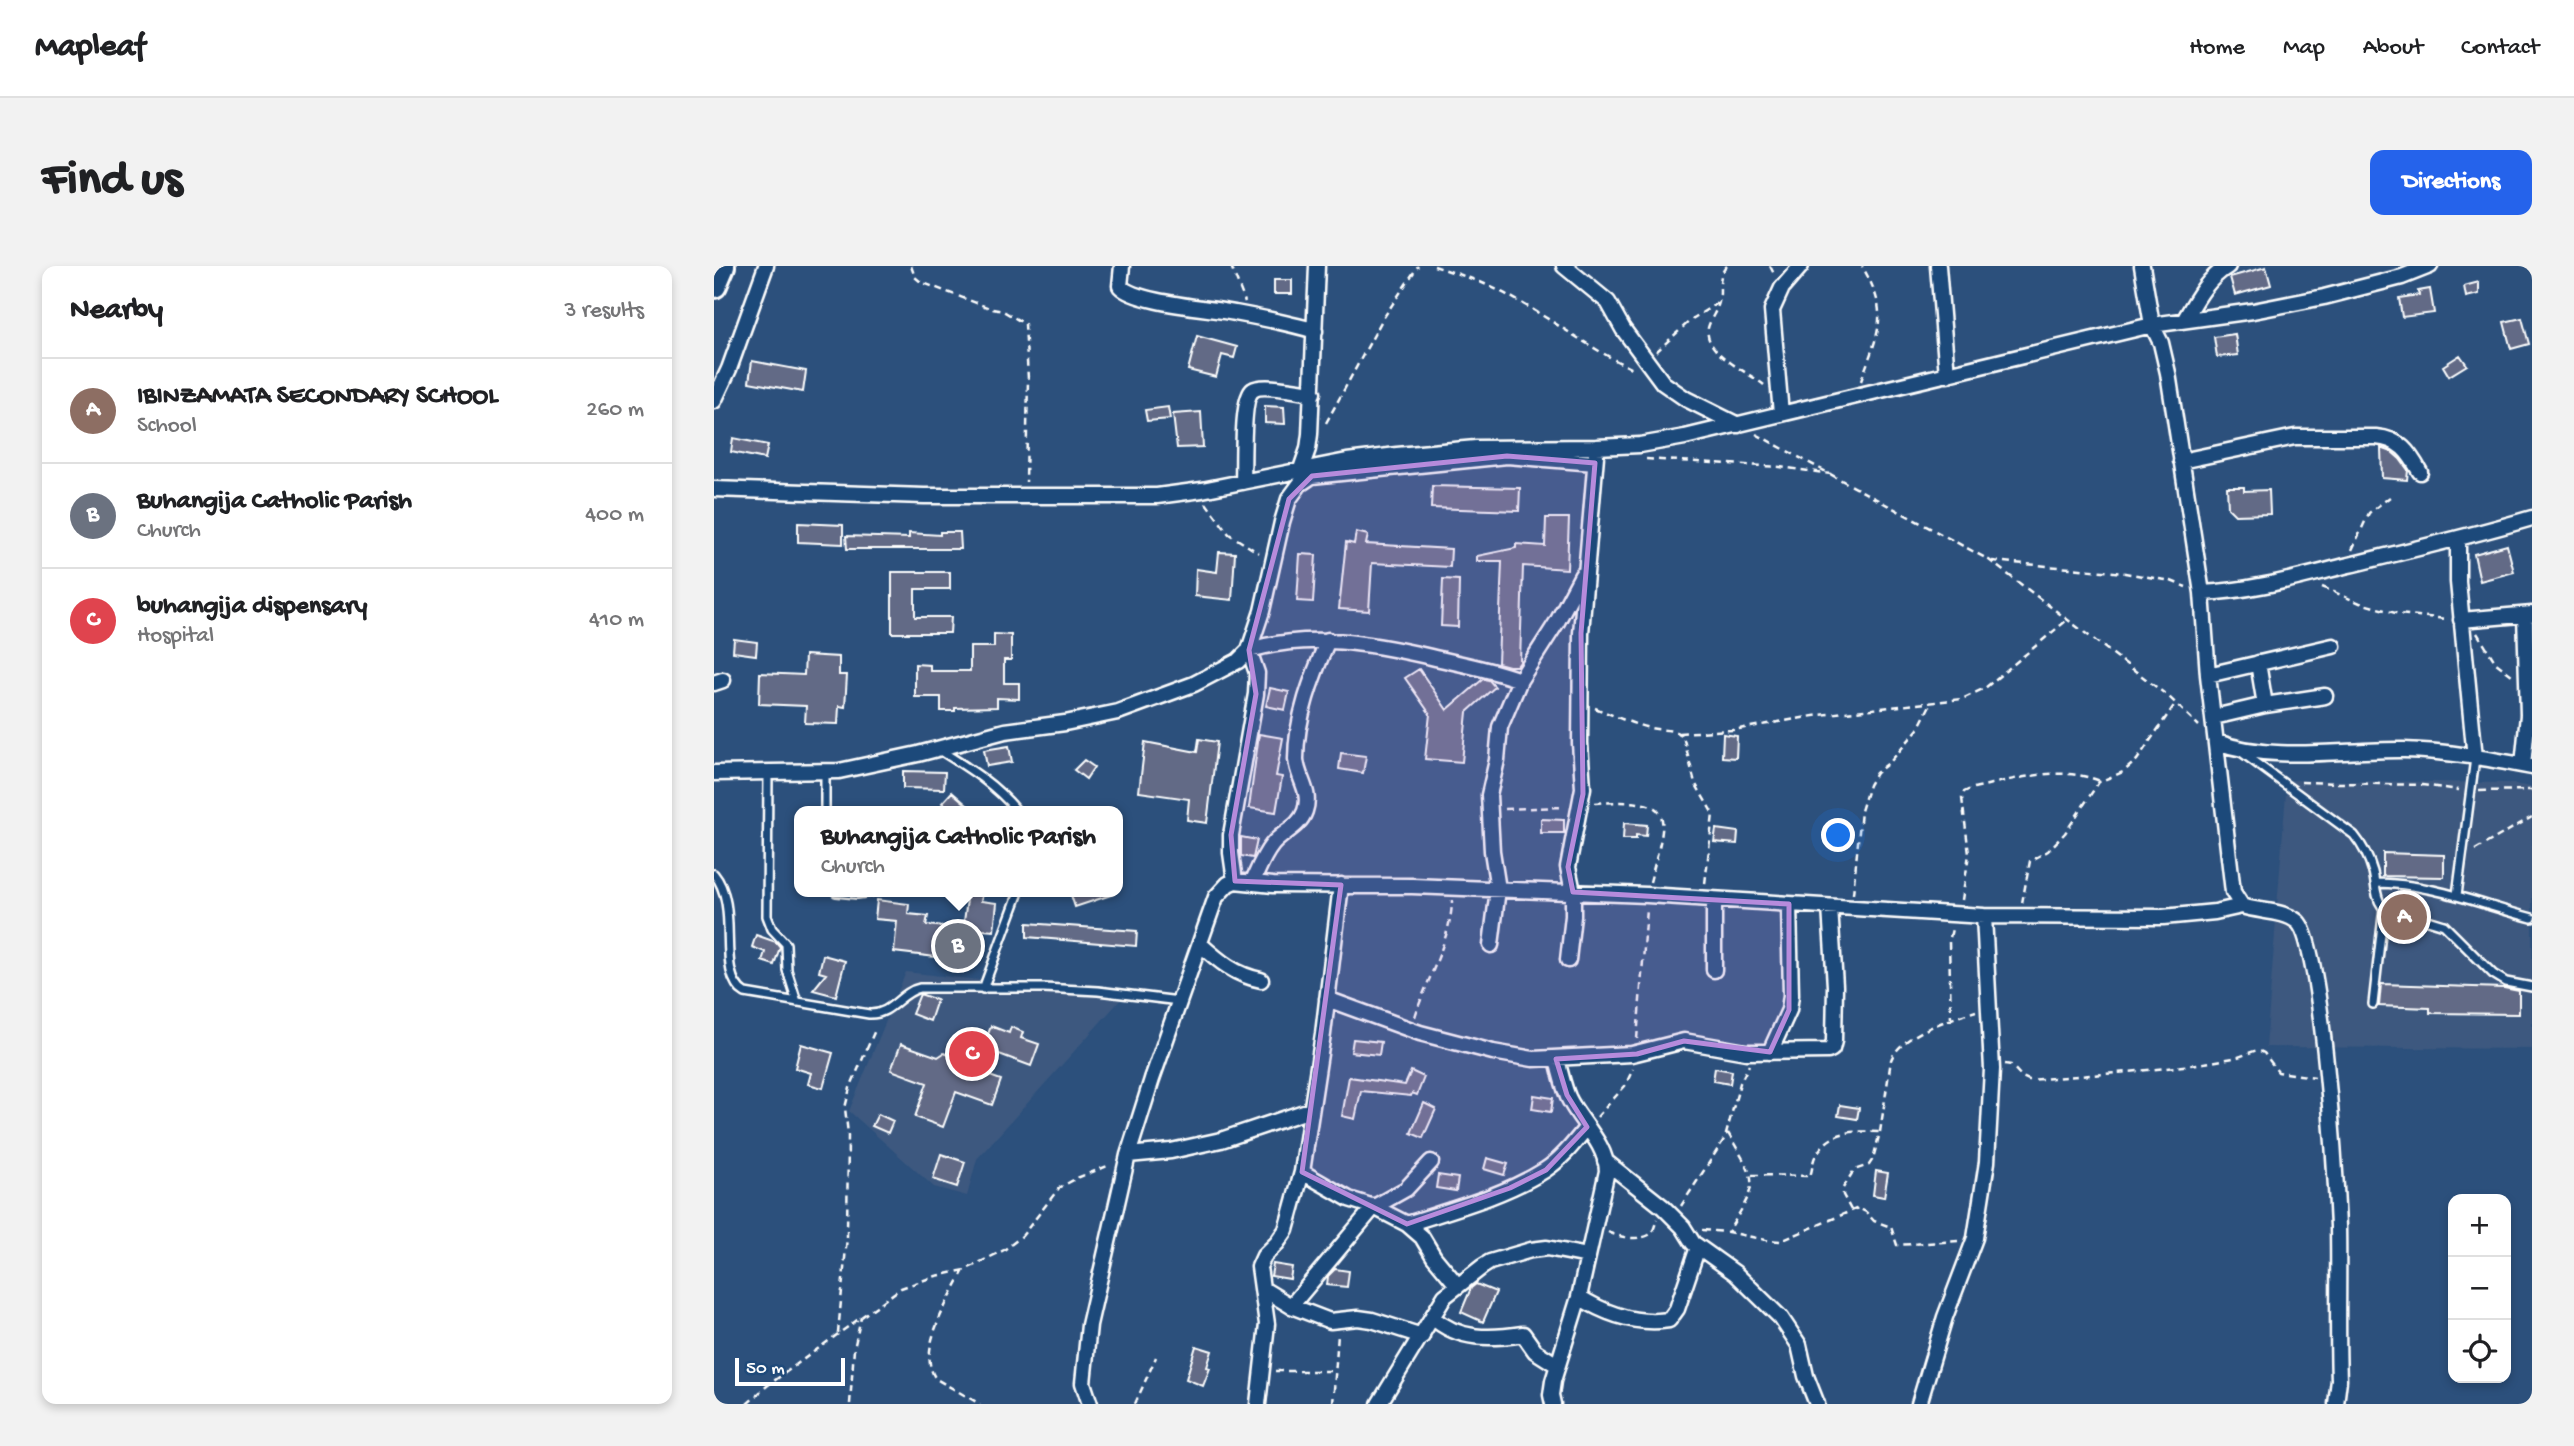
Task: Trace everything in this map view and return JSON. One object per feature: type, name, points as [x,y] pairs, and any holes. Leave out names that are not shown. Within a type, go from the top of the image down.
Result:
[{"type":"highway","points":[[714,285],[722,266]]},
{"type":"street","points":[[714,401],[729,369],[766,266]]},
{"type":"street","points":[[1122,266],[1119,285],[1124,290],[1178,304],[1251,316],[1315,331]]},
{"type":"street","points":[[1301,469],[1308,449],[1313,393],[1317,266]]},
{"type":"street","points":[[1564,266],[1608,302],[1623,329],[1663,383],[1686,399],[1738,425]]},
{"type":"street","points":[[1781,414],[1772,310],[1782,288],[1801,266]]},
{"type":"street","points":[[1938,266],[1947,375]]},
{"type":"street","points":[[2142,266],[2152,325],[2161,342],[2168,373],[2202,593],[2208,675],[2233,892],[2242,906]]},
{"type":"street","points":[[2185,319],[2201,290],[2216,273],[2228,266]]},
{"type":"street","points":[[714,489],[1157,496],[1397,454],[1476,448],[1640,445],[1738,425],[2152,325],[2253,311],[2324,297],[2402,277],[2430,266]]},
{"type":"street","points":[[1243,482],[1246,406],[1251,392],[1256,388],[1269,388],[1313,393]]},
{"type":"street","points":[[2181,461],[2295,437],[2388,438],[2411,455],[2420,472]]},
{"type":"street","points":[[1568,960],[1573,891],[1568,867],[1583,788],[1580,743],[1581,634],[1596,447]]},
{"type":"street","points":[[714,773],[825,773],[1005,731],[1065,723],[1144,705],[1219,671],[1243,658],[1249,650],[1262,611],[1289,499],[1300,484],[1312,476],[1507,456],[1595,463]]},
{"type":"street","points":[[2202,593],[2231,592],[2299,579],[2458,540],[2532,518]]},
{"type":"street","points":[[2458,540],[2458,582],[2474,758]]},
{"type":"street","points":[[1491,945],[1498,889],[1492,851],[1489,790],[1497,760],[1500,727],[1520,680],[1557,622],[1585,570]]},
{"type":"street","points":[[2217,742],[2239,750],[2268,753],[2403,750],[2527,766],[2529,614],[2461,620]]},
{"type":"street","points":[[1249,650],[1286,641],[1328,640],[1382,646],[1462,663],[1520,680]]},
{"type":"street","points":[[1252,883],[1272,844],[1296,825],[1306,809],[1308,798],[1297,764],[1297,749],[1305,702],[1328,640]]},
{"type":"street","points":[[2208,675],[2333,646]]},
{"type":"street","points":[[1236,881],[1231,835],[1257,673],[1249,650]]},
{"type":"street","points":[[2258,663],[2264,705]]},
{"type":"street","points":[[2214,717],[2325,695]]},
{"type":"street","points":[[1090,1404],[1083,1383],[1086,1344],[1128,1155],[1216,897],[1227,884],[1236,881],[1573,891],[1984,916],[2163,917],[2215,912],[2242,906],[2292,919],[2302,928],[2312,957],[2327,1078],[2338,1226],[2339,1380],[2336,1404]]},
{"type":"street","points":[[1258,1404],[1267,1324],[1259,1273],[1261,1260],[1286,1230],[1301,1172],[1341,885]]},
{"type":"street","points":[[1708,900],[1714,970]]},
{"type":"street","points":[[1770,1052],[1789,1010],[1791,995],[1789,904]]},
{"type":"street","points":[[1327,999],[1411,1030],[1493,1052],[1533,1059],[1637,1054],[1684,1041],[1755,1052],[1819,1052],[1832,1049],[1835,986],[1830,907]]},
{"type":"street","points":[[1919,1404],[1945,1317],[1975,1238],[1987,1163],[1992,1069],[1984,916]]},
{"type":"street","points":[[1200,944],[1228,968],[1261,980]]},
{"type":"street","points":[[1557,1059],[1567,1095],[1588,1126],[1605,1161],[1668,1212],[1698,1247],[1735,1273],[1790,1328],[1799,1345],[1806,1376],[1817,1404]]},
{"type":"street","points":[[1128,1155],[1171,1151],[1221,1140],[1310,1110]]},
{"type":"street","points":[[1407,1224],[1510,1188],[1539,1173],[1569,1149],[1588,1126]]},
{"type":"street","points":[[1539,1404],[1552,1399],[1557,1365],[1579,1297],[1604,1189],[1605,1161]]},
{"type":"street","points":[[1291,1306],[1374,1207],[1406,1189],[1431,1162]]},
{"type":"street","points":[[1301,1172],[1349,1199],[1374,1207],[1407,1224],[1422,1237],[1434,1257],[1458,1286]]},
{"type":"street","points":[[1579,1297],[1611,1315],[1669,1320],[1677,1309],[1698,1247]]},
{"type":"street","points":[[1379,1404],[1445,1296],[1490,1262],[1547,1248],[1588,1256]]},
{"type":"street","points":[[1263,1289],[1291,1306],[1325,1320],[1372,1320],[1422,1336]]},
{"type":"street","points":[[1432,1317],[1446,1329],[1459,1334],[1505,1338],[1523,1334],[1535,1351],[1557,1365]]},
{"type":"lane","points":[[937,749],[993,786],[1012,806]]},
{"type":"lane","points":[[2239,750],[2354,835],[2364,849],[2379,902],[2384,907],[2444,925],[2493,974],[2506,982],[2532,987]]},
{"type":"lane","points":[[2457,895],[2474,758]]},
{"type":"lane","points":[[768,772],[767,916],[772,929],[786,944],[787,970],[797,1002]]},
{"type":"lane","points":[[825,773],[825,806]]},
{"type":"lane","points":[[714,874],[724,890],[720,955],[726,981],[745,993],[876,1014],[885,1012],[917,988],[1044,988],[1098,991],[1180,1001]]},
{"type":"lane","points":[[2375,883],[2404,883],[2457,895],[2532,918]]},
{"type":"lane","points":[[983,989],[1017,897]]},
{"type":"lane","points":[[2373,1004],[2384,907]]},
{"type":"path","points":[[911,266],[915,277],[921,282],[979,305],[1003,311],[1025,324],[1028,379],[1025,455],[1027,496]]},
{"type":"path","points":[[1231,266],[1251,316]]},
{"type":"path","points":[[1308,449],[1340,400],[1382,320],[1418,266]]},
{"type":"path","points":[[1434,266],[1492,288],[1608,357],[1663,383]]},
{"type":"path","points":[[1727,266],[1720,275],[1719,302],[1708,329],[1709,341],[1713,348],[1780,398]]},
{"type":"path","points":[[1855,397],[1877,341],[1881,321],[1875,294],[1862,266]]},
{"type":"path","points":[[1647,361],[1673,334],[1719,302]]},
{"type":"path","points":[[1738,425],[1989,561],[2176,703],[2217,742]]},
{"type":"path","points":[[1641,458],[1780,467],[1834,475]]},
{"type":"path","points":[[1202,490],[1207,504],[1229,534],[1274,560]]},
{"type":"path","points":[[2346,566],[2369,513],[2390,497]]},
{"type":"path","points":[[1989,561],[2125,573],[2171,581],[2202,593]]},
{"type":"path","points":[[2299,579],[2360,603],[2399,614],[2461,620],[2480,635],[2496,663],[2511,673],[2528,693]]},
{"type":"path","points":[[1582,703],[1633,724],[1679,733],[1733,730],[1819,715],[1962,699],[1981,691],[2067,620]]},
{"type":"path","points":[[1851,908],[1861,811],[1866,793],[1876,773],[1891,761],[1918,729],[1931,703]]},
{"type":"path","points":[[1951,1021],[1949,938],[1962,900],[1969,854],[1963,793],[1975,787],[2034,774],[2073,775],[2100,781],[2123,772],[2137,760],[2176,703]]},
{"type":"path","points":[[1679,733],[1686,745],[1695,783],[1713,814],[1708,900]]},
{"type":"path","points":[[2019,916],[2030,861],[2046,853],[2065,833],[2100,781]]},
{"type":"path","points":[[2281,783],[2422,785],[2471,791],[2532,790]]},
{"type":"path","points":[[1490,809],[1548,809],[1628,802],[1651,805],[1660,811],[1663,827],[1647,895],[1637,1054],[1632,1074],[1625,1086],[1588,1126]]},
{"type":"path","points":[[2463,857],[2532,817]]},
{"type":"path","points":[[1411,1030],[1451,916],[1452,887]]},
{"type":"path","points":[[1851,1210],[1843,1195],[1843,1188],[1854,1170],[1871,1162],[1880,1132],[1891,1060],[1896,1050],[1913,1036],[1990,1006]]},
{"type":"path","points":[[838,1333],[847,1237],[848,1134],[845,1108],[850,1087],[875,1030]]},
{"type":"path","points":[[1992,1069],[2010,1065],[2029,1080],[2103,1076],[2231,1059],[2258,1050],[2281,1074],[2327,1078]]},
{"type":"path","points":[[1597,1217],[1606,1231],[1616,1236],[1643,1236],[1652,1232],[1727,1132],[1741,1083],[1755,1052]]},
{"type":"path","points":[[1752,1175],[1810,1176],[1816,1155],[1835,1135],[1853,1131],[1880,1132]]},
{"type":"path","points":[[1727,1132],[1752,1175],[1751,1191],[1728,1232]]},
{"type":"path","points":[[747,1404],[838,1333],[901,1289],[928,1278],[965,1270],[1004,1250],[1022,1236],[1065,1183],[1128,1155]]},
{"type":"path","points":[[1687,1232],[1728,1232],[1760,1240],[1781,1241],[1851,1210],[1861,1209],[1874,1221],[1891,1227],[1897,1245],[1975,1238]]},
{"type":"path","points":[[965,1270],[934,1331],[929,1353],[930,1363],[936,1379],[980,1404]]},
{"type":"path","points":[[850,1403],[854,1349],[862,1316]]},
{"type":"path","points":[[1333,1404],[1339,1322]]},
{"type":"path","points":[[1135,1404],[1156,1357]]},
{"type":"path","points":[[1262,1370],[1335,1371]]},
{"type":"highlighted area","points":[[1507,456],[1595,463],[1581,633],[1583,794],[1568,867],[1573,892],[1789,904],[1789,1010],[1770,1052],[1684,1041],[1637,1054],[1556,1059],[1567,1095],[1587,1127],[1546,1170],[1510,1188],[1407,1224],[1302,1172],[1341,885],[1235,881],[1231,835],[1256,694],[1249,650],[1289,499],[1312,476]]},
{"type":"shaded area","points":[[2287,780],[2507,783],[2532,787],[2532,1049],[2266,1047]]},
{"type":"shaded area","points":[[906,972],[1124,996],[977,1159],[967,1196],[934,1187],[849,1111]]},
{"type":"building","points":[[2266,267],[2271,285],[2235,295],[2230,277]]},
{"type":"building","points":[[1274,280],[1292,280],[1292,294],[1274,294]]},
{"type":"building","points":[[2479,282],[2479,294],[2466,297],[2464,286]]},
{"type":"building","points":[[2430,289],[2434,313],[2402,317],[2399,298],[2419,295],[2418,291]]},
{"type":"building","points":[[2522,318],[2529,344],[2511,349],[2504,322]]},
{"type":"building","points":[[2235,334],[2238,355],[2217,357],[2214,337]]},
{"type":"building","points":[[1197,336],[1237,347],[1234,358],[1222,355],[1216,377],[1188,370]]},
{"type":"building","points":[[2460,355],[2467,365],[2449,376],[2443,366]]},
{"type":"building","points":[[752,361],[806,371],[803,392],[749,382]]},
{"type":"building","points":[[1265,406],[1284,407],[1285,424],[1265,423]]},
{"type":"building","points":[[1168,407],[1170,419],[1147,421],[1145,410]]},
{"type":"building","points":[[1201,412],[1203,447],[1177,448],[1173,414]]},
{"type":"building","points":[[733,438],[768,445],[765,459],[731,452]]},
{"type":"building","points":[[2381,448],[2400,459],[2408,470],[2407,480],[2382,478]]},
{"type":"building","points":[[1432,486],[1520,488],[1519,511],[1431,508]]},
{"type":"building","points":[[2227,487],[2244,487],[2244,491],[2269,490],[2270,514],[2235,515],[2228,508]]},
{"type":"building","points":[[1546,518],[1569,518],[1567,569],[1523,566],[1520,662],[1517,666],[1498,663],[1502,561],[1477,561],[1477,556],[1516,548],[1516,544],[1545,546]]},
{"type":"building","points":[[798,523],[843,525],[843,544],[798,542]]},
{"type":"building","points":[[940,532],[960,532],[961,549],[847,549],[846,536],[909,538],[909,533],[940,535]]},
{"type":"building","points":[[1356,532],[1368,535],[1366,544],[1451,549],[1450,567],[1372,563],[1369,611],[1339,609],[1346,542],[1354,544]]},
{"type":"building","points":[[2507,545],[2514,572],[2480,581],[2474,554]]},
{"type":"building","points":[[1219,552],[1235,553],[1232,600],[1195,596],[1196,569],[1217,572]]},
{"type":"building","points":[[1300,554],[1316,555],[1313,602],[1297,601]]},
{"type":"building","points":[[892,572],[950,572],[950,589],[915,589],[915,617],[951,617],[950,633],[892,633]]},
{"type":"building","points":[[1443,579],[1459,580],[1458,627],[1441,626]]},
{"type":"building","points":[[994,634],[1011,635],[1011,660],[1004,660],[1004,683],[1019,683],[1019,699],[997,698],[997,707],[941,711],[941,697],[915,697],[915,664],[930,665],[930,671],[970,671],[970,647],[994,647]]},
{"type":"building","points":[[734,639],[757,642],[756,655],[733,652]]},
{"type":"building","points":[[805,655],[839,657],[839,675],[847,675],[845,707],[839,706],[838,724],[805,723],[806,706],[759,704],[760,673],[804,675]]},
{"type":"building","points":[[1419,669],[1447,710],[1483,679],[1489,680],[1495,687],[1467,712],[1462,762],[1425,759],[1430,714],[1405,678]]},
{"type":"building","points":[[1270,688],[1289,692],[1285,710],[1266,706]]},
{"type":"building","points":[[1259,734],[1283,738],[1276,776],[1282,777],[1276,812],[1249,808]]},
{"type":"building","points":[[1723,734],[1737,736],[1736,758],[1722,757]]},
{"type":"building","points":[[1199,739],[1217,742],[1207,823],[1187,820],[1189,799],[1139,792],[1145,742],[1197,752]]},
{"type":"building","points":[[1009,746],[1012,762],[987,766],[984,750]]},
{"type":"building","points":[[1341,753],[1366,756],[1363,773],[1339,769]]},
{"type":"building","points":[[1084,760],[1094,767],[1086,779],[1074,770]]},
{"type":"building","points":[[903,771],[945,772],[944,789],[903,788]]},
{"type":"building","points":[[952,792],[968,806],[946,806],[942,803]]},
{"type":"building","points":[[1541,819],[1564,820],[1564,833],[1541,833]]},
{"type":"building","points":[[1624,823],[1647,825],[1646,836],[1636,835],[1636,839],[1623,839]]},
{"type":"building","points":[[1716,829],[1738,832],[1737,844],[1714,842]]},
{"type":"building","points":[[1241,837],[1257,840],[1253,858],[1241,856]]},
{"type":"building","points":[[2383,853],[2444,855],[2444,877],[2383,876]]},
{"type":"building","points":[[967,897],[982,897],[981,901],[997,903],[994,931],[982,930],[978,962],[894,952],[897,921],[875,919],[877,900],[909,904],[908,914],[928,916],[926,925],[963,929]]},
{"type":"building","points":[[1072,897],[1105,897],[1075,907]]},
{"type":"building","points":[[1027,923],[1137,931],[1136,946],[1027,937]]},
{"type":"building","points":[[756,935],[776,942],[780,947],[774,965],[762,961],[765,952],[752,947]]},
{"type":"building","points":[[823,955],[845,961],[836,996],[813,990],[826,974],[819,972]]},
{"type":"building","points":[[2381,984],[2504,988],[2519,991],[2519,1014],[2430,1013],[2430,1008],[2379,1006]]},
{"type":"building","points":[[920,994],[937,1000],[930,1021],[912,1014]]},
{"type":"building","points":[[991,1026],[1009,1033],[1011,1027],[1023,1032],[1021,1038],[1039,1044],[1031,1066],[983,1048]]},
{"type":"building","points":[[1353,1039],[1381,1042],[1379,1055],[1351,1052]]},
{"type":"building","points":[[801,1044],[833,1053],[823,1088],[808,1084],[811,1073],[795,1068]]},
{"type":"building","points":[[901,1044],[938,1057],[944,1053],[962,1060],[965,1067],[1001,1080],[992,1105],[956,1092],[943,1127],[915,1117],[927,1083],[891,1070]]},
{"type":"building","points":[[1715,1068],[1732,1071],[1730,1084],[1713,1081]]},
{"type":"building","points":[[1411,1071],[1424,1077],[1417,1095],[1361,1091],[1355,1119],[1342,1116],[1349,1077],[1405,1085]]},
{"type":"building","points":[[1534,1095],[1553,1098],[1551,1112],[1532,1109]]},
{"type":"building","points":[[1424,1103],[1436,1109],[1423,1138],[1411,1133]]},
{"type":"building","points":[[1840,1105],[1859,1108],[1857,1119],[1838,1116]]},
{"type":"building","points":[[878,1114],[893,1121],[888,1133],[872,1126]]},
{"type":"building","points":[[941,1154],[965,1162],[957,1187],[933,1179]]},
{"type":"building","points":[[1487,1158],[1508,1164],[1504,1175],[1484,1169]]},
{"type":"building","points":[[1876,1171],[1888,1173],[1884,1197],[1873,1195]]},
{"type":"building","points":[[1438,1175],[1458,1178],[1456,1191],[1436,1188]]},
{"type":"building","points":[[1273,1264],[1292,1267],[1290,1279],[1271,1276]]},
{"type":"building","points":[[1335,1269],[1349,1271],[1347,1287],[1327,1285],[1328,1276]]},
{"type":"building","points":[[1476,1284],[1496,1292],[1483,1322],[1461,1312],[1471,1288]]},
{"type":"building","points":[[1196,1346],[1212,1351],[1207,1367],[1210,1368],[1203,1386],[1186,1379]]},
{"type":"place","name":"IBINZAMATA SECONDARY SCHOOL","points":[[2404,917]]},
{"type":"place","name":"Buhangija Catholic Parish","points":[[958,946]]},
{"type":"place","name":"buhangija dispensary","points":[[972,1054]]}]
